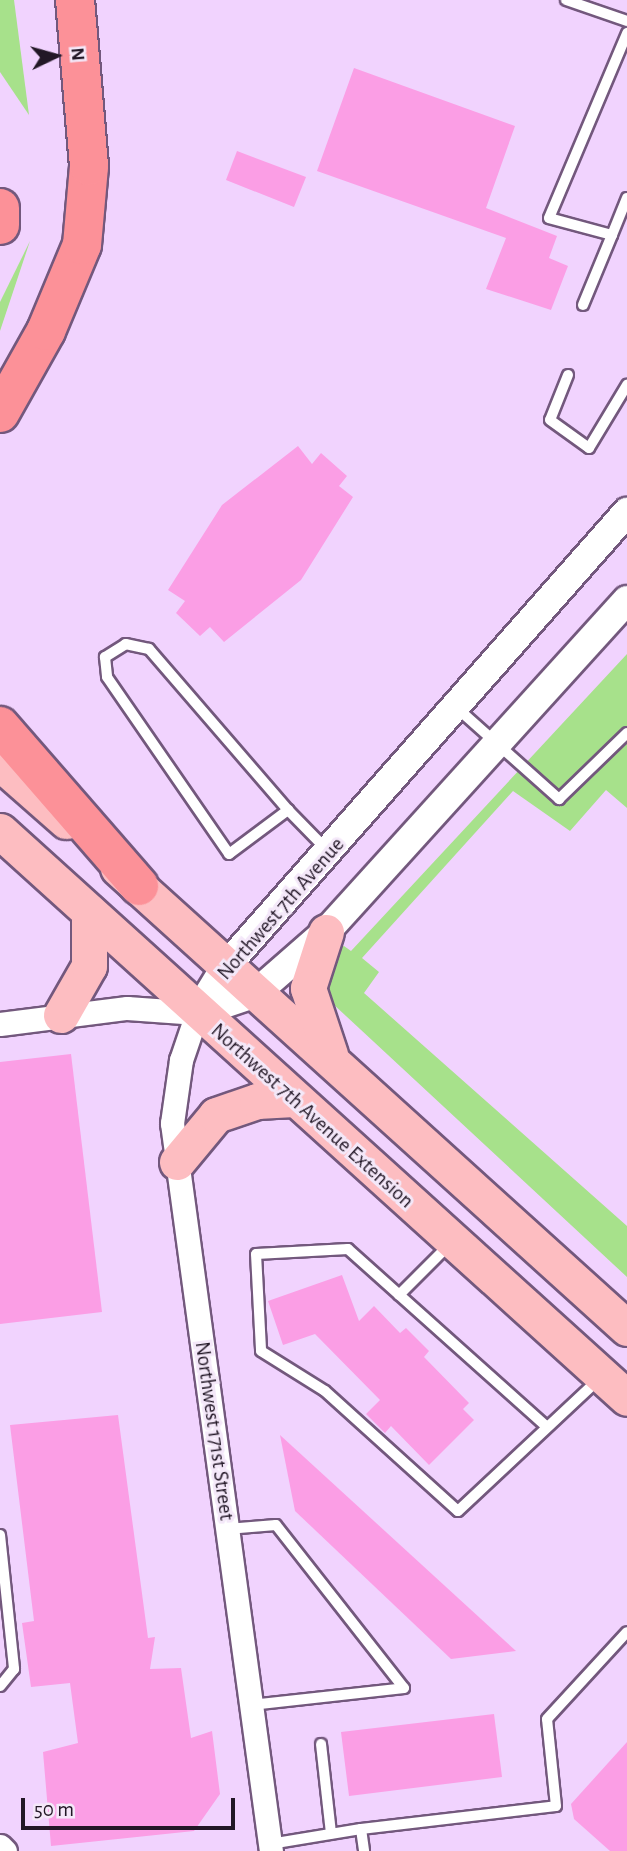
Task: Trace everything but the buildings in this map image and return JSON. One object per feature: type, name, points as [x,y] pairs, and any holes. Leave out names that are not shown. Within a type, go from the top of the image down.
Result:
[{"type":"highway","points":[[0,413],[46,331],[83,232],[89,166],[75,0]]},
{"type":"highway","points":[[0,208],[0,225]]},
{"type":"highway","points":[[0,377],[46,331]]},
{"type":"highway","points":[[0,726],[139,886]]},
{"type":"main road","points":[[0,763],[627,1328]]},
{"type":"main road","name":"Northwest 7th Avenue Extension","points":[[0,831],[197,1013],[615,1387]]},
{"type":"main road","points":[[61,1015],[89,966],[89,912]]},
{"type":"main road","points":[[326,932],[308,988],[334,1063]]},
{"type":"main road","points":[[177,1162],[216,1115],[257,1101],[294,1099]]},
{"type":"street","name":"Northwest 7th Avenue","points":[[197,1013],[226,966],[330,853],[627,512]]},
{"type":"street","name":"Northwest 7th Avenue","points":[[197,1013],[256,993],[326,932],[627,600]]},
{"type":"street","points":[[0,1024],[127,1008],[197,1013]]},
{"type":"street","name":"Northwest 171st Street","points":[[197,1013],[181,1060],[172,1123],[270,1847]]},
{"type":"street","points":[[0,1846],[5,1851]]},
{"type":"lane","points":[[566,0],[627,21]]},
{"type":"lane","points":[[612,236],[549,218],[627,33]]},
{"type":"lane","points":[[583,305],[627,198]]},
{"type":"lane","points":[[568,375],[550,420],[589,448],[627,385]]},
{"type":"lane","points":[[288,810],[229,854],[107,677],[105,657],[125,644],[149,649],[288,810],[330,853]]},
{"type":"lane","points":[[457,708],[559,799],[626,736]]},
{"type":"lane","points":[[399,1295],[453,1241]]},
{"type":"lane","points":[[547,1427],[348,1249],[256,1254],[261,1351],[325,1391],[458,1511],[547,1427],[615,1387]]},
{"type":"lane","points":[[227,1529],[276,1525],[404,1688],[251,1705]]},
{"type":"lane","points":[[0,1535],[14,1669],[0,1686]]},
{"type":"lane","points":[[270,1847],[331,1833],[556,1807],[547,1719],[627,1632]]},
{"type":"lane","points":[[321,1744],[331,1833]]},
{"type":"lane","points":[[361,1829],[364,1851]]},
{"type":"green space","points":[[0,0],[14,0],[29,115],[0,72]]},
{"type":"green space","points":[[30,241],[0,331],[0,302]]},
{"type":"green space","points":[[627,654],[627,808],[606,790],[570,831],[513,791],[362,958],[379,972],[364,993],[627,1226],[627,1277],[332,1003],[324,976],[335,949],[344,946],[351,951]]}]
